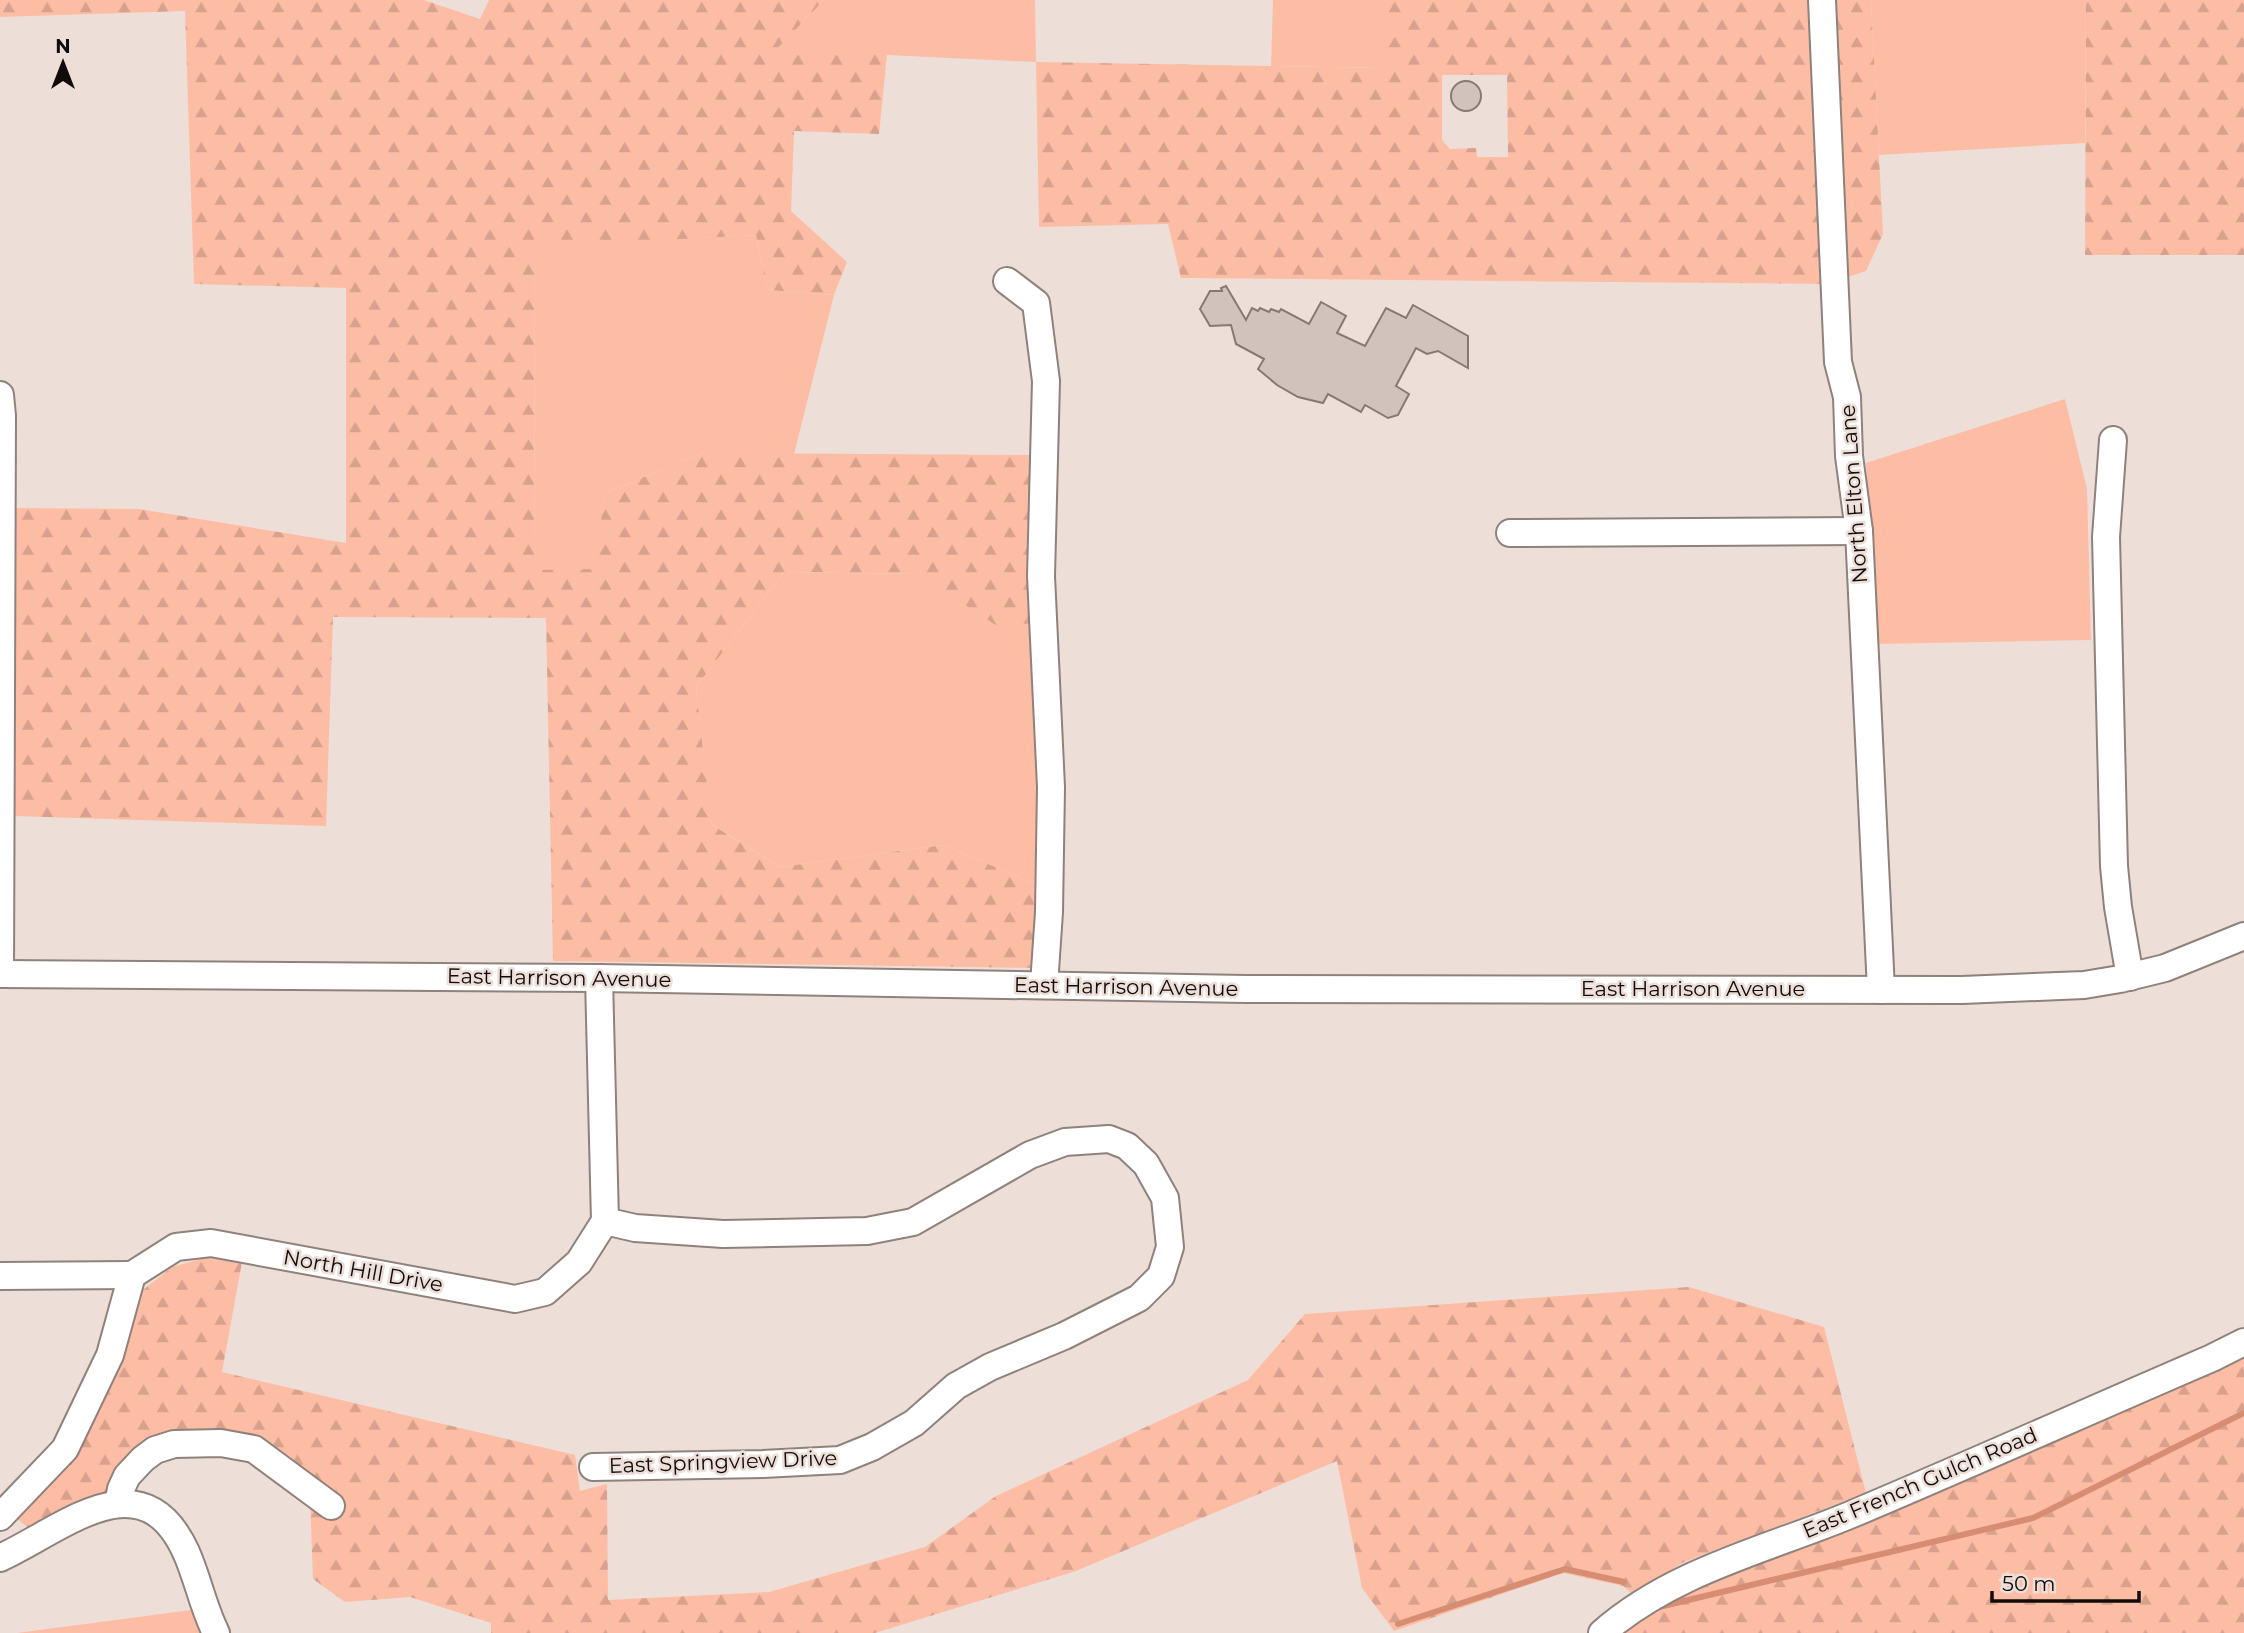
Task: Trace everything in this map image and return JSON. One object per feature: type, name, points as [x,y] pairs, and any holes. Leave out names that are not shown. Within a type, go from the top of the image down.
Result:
[{"type":"street","name":"North Elton Lane","points":[[1822,0],[1838,362],[1847,397],[1849,456],[1858,531],[1881,990]]},
{"type":"street","points":[[1007,281],[1036,303],[1046,381],[1041,576],[1051,788],[1049,912],[1044,985]]},
{"type":"street","points":[[0,395],[0,974]]},
{"type":"street","points":[[2113,440],[2106,537],[2113,852],[2118,907],[2130,977]]},
{"type":"street","points":[[1510,533],[1858,531]]},
{"type":"street","name":"East Harrison Avenue","points":[[0,974],[599,978],[1246,989],[1881,990],[2084,985],[2165,968],[2244,936]]},
{"type":"street","points":[[599,978],[605,1222]]},
{"type":"street","name":"East Springview Drive","points":[[593,1467],[764,1465],[840,1460],[872,1447],[914,1423],[956,1386],[990,1367],[1064,1336],[1139,1298],[1161,1276],[1170,1247],[1165,1198],[1146,1164],[1127,1146],[1109,1139],[1065,1142],[1030,1155],[914,1222],[867,1231],[723,1234],[635,1228],[605,1222]]},
{"type":"street","name":"North Hill Drive","points":[[132,1275],[176,1247],[211,1243],[515,1299],[545,1292],[579,1262],[605,1222]]},
{"type":"street","points":[[0,1276],[132,1275],[110,1355],[65,1449],[0,1517]]},
{"type":"street","name":"East French Gulch Road","points":[[1602,1633],[1641,1602],[1683,1579],[1848,1516],[2244,1342]]},
{"type":"street","points":[[118,1504],[127,1476],[155,1450],[174,1444],[221,1443],[254,1449],[331,1506]]},
{"type":"street","points":[[0,1558],[84,1514],[118,1504],[151,1508],[177,1536],[187,1555],[216,1633]]},
{"type":"green space","points":[[0,0],[424,0],[480,19],[489,0],[824,0],[771,55],[887,55],[879,134],[794,131],[791,211],[847,262],[834,295],[767,290],[756,235],[535,247],[534,570],[594,569],[605,493],[703,453],[1035,455],[1036,623],[997,626],[918,574],[784,572],[696,687],[711,824],[780,867],[943,845],[1038,885],[1037,968],[553,961],[546,618],[333,617],[326,826],[14,816],[12,508],[139,509],[346,543],[346,288],[194,284],[185,11],[0,17]]},
{"type":"green space","points":[[824,0],[1035,0],[1036,62],[887,55],[770,55]]},
{"type":"green space","points":[[1273,0],[1383,0],[1384,68],[1271,66]]},
{"type":"green space","points":[[1383,0],[1871,0],[1883,234],[1866,271],[1827,284],[1181,278],[1168,224],[1039,227],[1036,62],[1383,68]],"holes":[[[1442,75],[1507,75],[1508,157],[1477,157],[1476,148],[1450,149],[1442,140]]]},
{"type":"green space","points":[[1871,0],[2086,0],[2085,143],[1879,155]]},
{"type":"green space","points":[[2086,0],[2244,0],[2244,255],[2085,255]]},
{"type":"green space","points":[[756,235],[767,290],[834,295],[794,454],[703,453],[605,493],[595,569],[534,571],[535,246]]},
{"type":"green space","points":[[2065,399],[2087,489],[2091,640],[1874,644],[1866,463]]},
{"type":"green space","points":[[784,572],[919,574],[997,625],[1036,623],[1038,885],[943,845],[780,867],[710,823],[696,687]]},
{"type":"green space","points":[[209,1257],[242,1262],[222,1372],[575,1455],[580,1491],[607,1484],[608,1600],[769,1592],[925,1547],[996,1496],[1248,1380],[1305,1314],[1689,1287],[1824,1327],[1866,1493],[1684,1562],[1631,1593],[1623,1586],[1563,1573],[1394,1631],[1362,1588],[1337,1461],[1076,1571],[875,1633],[491,1633],[491,1623],[410,1597],[345,1602],[313,1579],[309,1473],[255,1439],[156,1440],[111,1490],[31,1530],[16,1518],[71,1450],[143,1290],[172,1267]]},
{"type":"green space","points":[[2244,1359],[2244,1633],[1615,1633],[1690,1587]]},
{"type":"green space","points":[[191,1610],[203,1633],[17,1633]]},
{"type":"building","points":[[1466,81],[1472,82],[1480,90],[1480,102],[1472,110],[1466,111],[1460,110],[1452,102],[1451,96],[1452,90],[1460,82]]},
{"type":"building","points":[[1226,286],[1246,320],[1252,308],[1269,312],[1271,309],[1279,312],[1281,309],[1309,324],[1321,302],[1346,316],[1337,333],[1365,346],[1386,308],[1406,318],[1413,305],[1468,336],[1468,368],[1438,351],[1427,354],[1416,348],[1396,386],[1409,394],[1398,415],[1388,418],[1365,405],[1361,412],[1328,394],[1323,403],[1298,397],[1277,385],[1258,369],[1264,359],[1236,344],[1231,325],[1210,326],[1200,309],[1210,291],[1222,291],[1221,288]]},
{"type":"waterway","points":[[1659,1607],[2033,1518],[2244,1413]]},
{"type":"waterway","points":[[1398,1624],[1565,1569],[1624,1582]]}]
